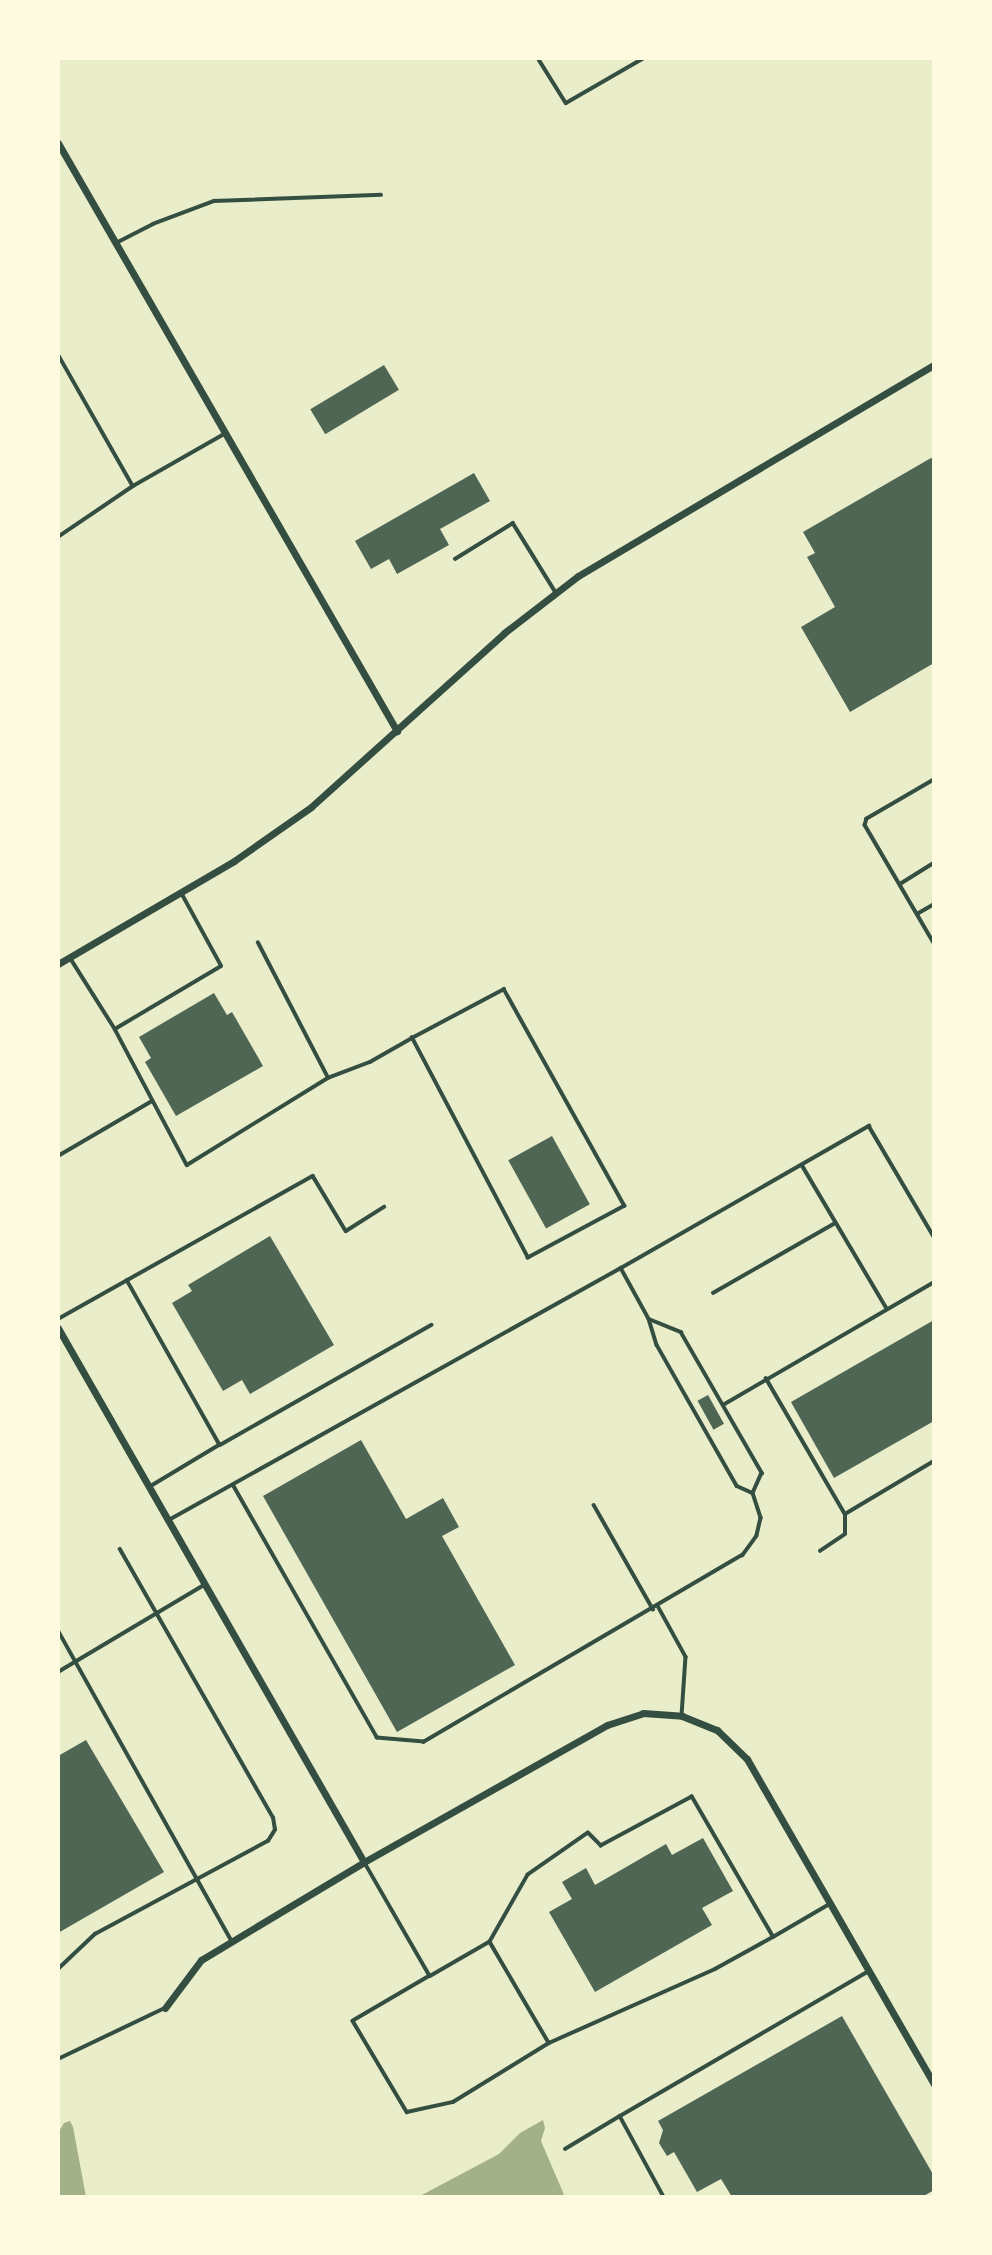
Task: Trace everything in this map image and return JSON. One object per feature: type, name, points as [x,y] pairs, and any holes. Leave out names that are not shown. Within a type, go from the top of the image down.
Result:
[{"type":"street","points":[[58,143],[397,731]]},
{"type":"street","points":[[58,964],[234,860],[311,807],[504,633],[556,593],[687,509],[934,366]]},
{"type":"street","points":[[58,1328],[364,1861]]},
{"type":"street","points":[[165,2008],[201,1960],[364,1861],[607,1725],[643,1713],[682,1716],[717,1730],[747,1759],[934,2084]]},
{"type":"lane","points":[[538,58],[566,103],[644,58]]},
{"type":"lane","points":[[116,243],[153,224],[214,201],[381,195]]},
{"type":"lane","points":[[58,354],[133,486]]},
{"type":"lane","points":[[58,537],[133,486],[225,433]]},
{"type":"lane","points":[[455,559],[513,523],[556,593]]},
{"type":"lane","points":[[934,780],[867,819],[865,825],[934,941]]},
{"type":"lane","points":[[900,884],[934,863]]},
{"type":"lane","points":[[115,1029],[221,966],[180,892]]},
{"type":"lane","points":[[917,914],[934,904]]},
{"type":"lane","points":[[258,943],[328,1078]]},
{"type":"lane","points":[[70,957],[115,1029],[187,1165],[328,1078],[370,1062],[412,1038],[504,989],[625,1206],[528,1258],[412,1038]]},
{"type":"lane","points":[[58,1156],[152,1101]]},
{"type":"lane","points":[[167,1521],[621,1268],[869,1126],[934,1237]]},
{"type":"lane","points":[[802,1165],[887,1310]]},
{"type":"lane","points":[[58,1319],[313,1177],[346,1231],[384,1207]]},
{"type":"lane","points":[[713,1293],[835,1223]]},
{"type":"lane","points":[[621,1268],[649,1318],[657,1345],[737,1486],[753,1493]]},
{"type":"lane","points":[[127,1280],[220,1445]]},
{"type":"lane","points":[[723,1405],[934,1282]]},
{"type":"lane","points":[[233,1486],[377,1738],[424,1742],[658,1606],[749,1549],[757,1536],[761,1518],[753,1493],[762,1473],[681,1332],[649,1318]]},
{"type":"lane","points":[[148,1488],[431,1325]]},
{"type":"lane","points":[[766,1378],[845,1514],[845,1534],[820,1551]]},
{"type":"lane","points":[[845,1514],[934,1461]]},
{"type":"lane","points":[[594,1505],[653,1609]]},
{"type":"lane","points":[[58,1969],[95,1934],[268,1841],[275,1830],[274,1818],[120,1550]]},
{"type":"lane","points":[[58,1672],[204,1586]]},
{"type":"lane","points":[[658,1606],[686,1657],[682,1716]]},
{"type":"lane","points":[[58,1630],[232,1941]]},
{"type":"lane","points":[[773,1937],[692,1797],[601,1846],[588,1833],[528,1875],[490,1942],[353,2021],[407,2112],[453,2102],[549,2043],[715,1969],[773,1937],[830,1904]]},
{"type":"lane","points":[[364,1861],[430,1976]]},
{"type":"lane","points":[[490,1942],[549,2043]]},
{"type":"lane","points":[[565,2149],[869,1971]]},
{"type":"lane","points":[[58,2059],[165,2008]]},
{"type":"lane","points":[[621,2116],[664,2197]]},
{"type":"shaded area","points":[[543,2120],[545,2128],[541,2141],[565,2197],[418,2197],[499,2154],[520,2133]]},
{"type":"shaded area","points":[[70,2121],[86,2197],[58,2197],[58,2133],[64,2123]]},
{"type":"building","points":[[384,365],[399,390],[325,434],[310,409]]},
{"type":"building","points":[[931,458],[934,459],[934,663],[850,712],[801,627],[835,607],[807,557],[815,553],[803,532]]},
{"type":"building","points":[[474,473],[490,501],[440,529],[449,545],[397,574],[389,559],[371,569],[355,541]]},
{"type":"building","points":[[214,993],[227,1015],[232,1012],[263,1066],[176,1116],[145,1062],[151,1058],[139,1037]]},
{"type":"building","points":[[552,1136],[590,1204],[546,1228],[508,1160]]},
{"type":"building","points":[[270,1236],[334,1345],[250,1394],[242,1380],[223,1391],[172,1303],[192,1291],[188,1285]]},
{"type":"building","points":[[934,1320],[934,1421],[834,1478],[791,1402]]},
{"type":"building","points":[[708,1395],[724,1424],[714,1430],[698,1401]]},
{"type":"building","points":[[361,1440],[406,1519],[443,1498],[459,1527],[442,1536],[515,1665],[397,1732],[263,1496]]},
{"type":"building","points":[[86,1740],[164,1872],[58,1933],[58,1756]]},
{"type":"building","points":[[703,1838],[733,1891],[702,1908],[712,1925],[595,1992],[549,1912],[572,1899],[562,1882],[586,1868],[595,1885],[666,1844],[672,1855]]},
{"type":"building","points":[[842,2016],[934,2176],[934,2190],[922,2197],[732,2197],[721,2179],[697,2192],[674,2152],[667,2156],[659,2143],[663,2130],[658,2121]]}]
